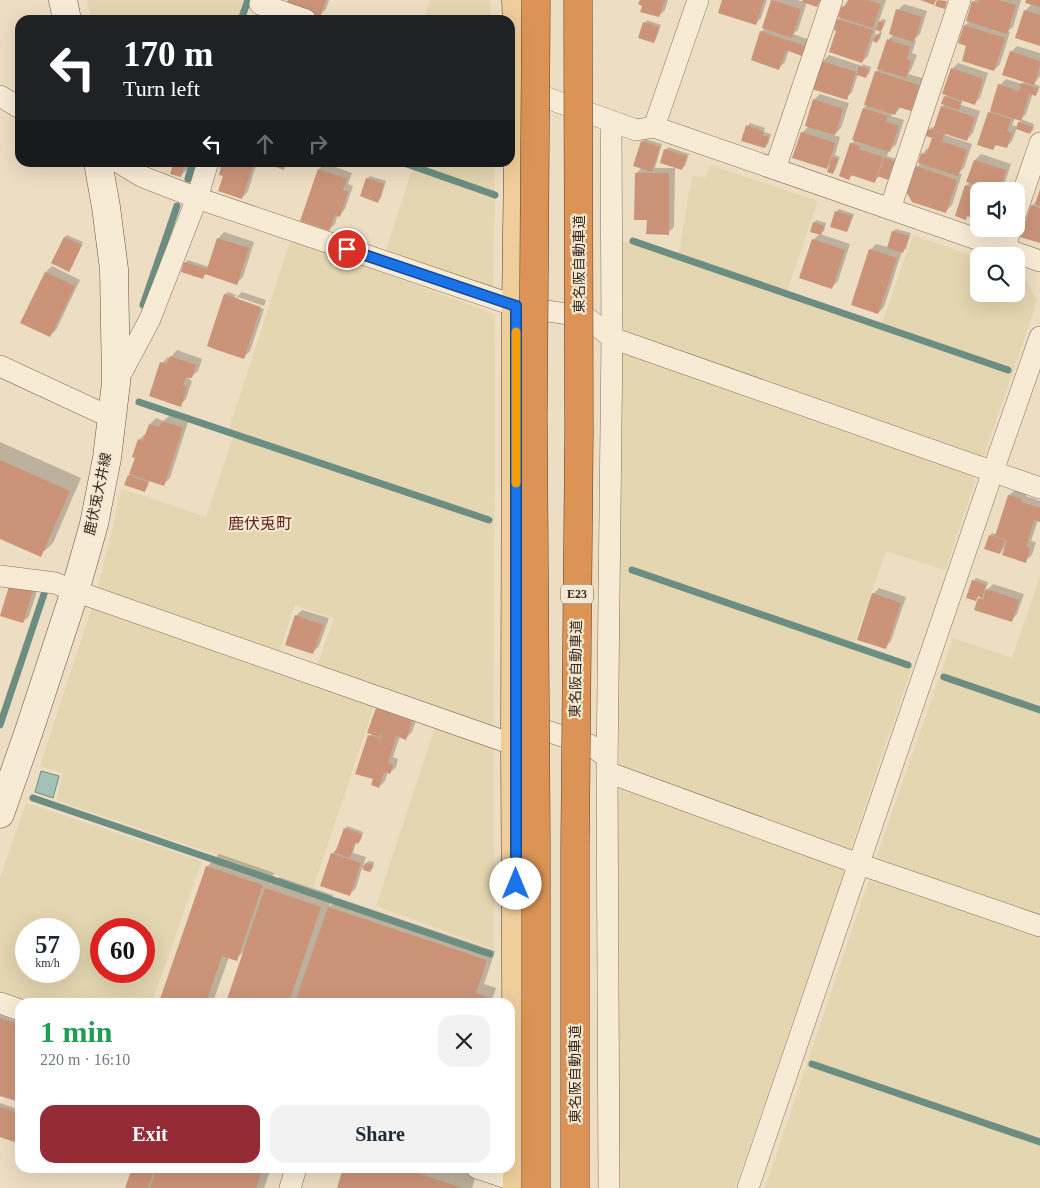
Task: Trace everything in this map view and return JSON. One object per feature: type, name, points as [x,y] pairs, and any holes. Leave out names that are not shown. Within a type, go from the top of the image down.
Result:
[{"type":"highway","points":[[527,1186],[536,823],[533,417],[536,0]]},
{"type":"highway","name":"東名阪自動車道","points":[[575,1188],[574,847],[579,432],[578,0]]},
{"type":"main road","points":[[63,0],[66,15]]},
{"type":"main road","points":[[515,44],[516,0]]},
{"type":"main road","name":"鹿伏兎大井線","points":[[0,814],[75,592],[94,524],[107,458],[116,383],[114,269],[99,167]]},
{"type":"main road","points":[[515,167],[515,733],[527,1186]]},
{"type":"street","points":[[654,127],[698,0]]},
{"type":"street","points":[[774,169],[832,0]]},
{"type":"street","points":[[890,209],[960,0]]},
{"type":"street","points":[[259,8],[286,15]]},
{"type":"street","points":[[515,88],[636,130],[654,127],[998,247]]},
{"type":"street","points":[[0,96],[15,105]]},
{"type":"street","points":[[609,1188],[607,765],[612,338],[611,121]]},
{"type":"street","points":[[1025,187],[1040,144]]},
{"type":"street","points":[[126,167],[143,177],[197,198],[516,306],[586,317],[612,338],[1040,488]]},
{"type":"street","points":[[116,383],[150,319],[197,198],[206,167]]},
{"type":"street","points":[[1025,256],[1040,261]]},
{"type":"street","points":[[748,1188],[992,471],[1040,337]]},
{"type":"street","points":[[0,366],[112,418]]},
{"type":"street","points":[[0,576],[55,583],[75,592],[515,733],[590,745],[607,765],[859,864],[1040,926]]},
{"type":"street","points":[[0,1003],[15,1008]]},
{"type":"street","points":[[290,1188],[294,1173]]},
{"type":"street","points":[[491,1173],[527,1186]]},
{"type":"shaded area","points":[[87,0],[244,0],[239,15],[90,15]]},
{"type":"shaded area","points":[[430,0],[490,0],[491,15],[426,15]]},
{"type":"shaded area","points":[[710,165],[818,201],[786,294],[881,326],[913,235],[970,255],[970,302],[1025,302],[1025,278],[1037,301],[983,459],[630,337],[618,327],[618,242],[633,242],[678,257],[692,176],[706,178]]},
{"type":"shaded area","points":[[413,167],[494,167],[493,290],[385,253]]},
{"type":"shaded area","points":[[291,239],[495,314],[494,723],[487,727],[316,669],[334,618],[295,605],[278,655],[96,593],[121,488],[206,517],[234,435],[228,432]]},
{"type":"shaded area","points":[[619,351],[971,472],[975,482],[945,570],[886,551],[853,646],[912,666],[850,850],[629,774],[619,763]]},
{"type":"shaded area","points":[[1040,577],[1040,918],[875,861],[953,638],[1012,658]]},
{"type":"shaded area","points":[[92,607],[375,703],[313,888],[56,800],[63,773],[40,766]]},
{"type":"shaded area","points":[[436,725],[494,749],[494,949],[376,906]]},
{"type":"shaded area","points":[[41,771],[59,776],[53,798],[35,792]]},
{"type":"shaded area","points":[[618,786],[839,864],[844,872],[735,1188],[616,1188]]},
{"type":"shaded area","points":[[26,803],[202,861],[153,998],[15,998],[15,1000],[0,995],[0,878]]},
{"type":"shaded area","points":[[874,877],[1040,934],[1040,1188],[765,1188],[869,880]]},
{"type":"building","points":[[288,0],[326,0],[321,15],[314,15],[286,5]]},
{"type":"building","points":[[640,0],[665,0],[659,17],[640,12],[642,6],[638,4]]},
{"type":"building","points":[[722,0],[764,0],[756,25],[718,13]]},
{"type":"building","points":[[771,0],[801,9],[792,38],[762,28]]},
{"type":"building","points":[[803,0],[820,0],[817,7],[802,2]]},
{"type":"building","points":[[848,0],[867,0],[881,4],[873,28],[838,17],[842,6],[845,7]]},
{"type":"building","points":[[920,0],[936,0],[934,5]]},
{"type":"building","points":[[937,0],[947,1],[945,9],[935,6]]},
{"type":"building","points":[[979,0],[999,0],[1016,5],[1007,34],[966,21],[972,1],[978,3]]},
{"type":"building","points":[[1026,0],[1040,0],[1040,7],[1025,3]]},
{"type":"building","points":[[896,9],[922,17],[914,42],[889,34]]},
{"type":"building","points":[[1024,10],[1040,15],[1040,46],[1015,38]]},
{"type":"building","points":[[837,19],[873,30],[862,63],[829,52],[836,31],[834,30]]},
{"type":"building","points":[[879,21],[884,23],[881,32],[876,30]]},
{"type":"building","points":[[643,22],[659,27],[654,43],[638,38]]},
{"type":"building","points":[[964,25],[1005,38],[994,71],[962,61],[966,46],[958,43]]},
{"type":"building","points":[[760,31],[805,46],[802,56],[786,50],[779,70],[751,60]]},
{"type":"building","points":[[876,34],[880,35],[877,43],[873,41]]},
{"type":"building","points":[[887,39],[910,47],[907,59],[911,61],[906,78],[877,69]]},
{"type":"building","points":[[1010,51],[1040,61],[1034,85],[1002,75]]},
{"type":"building","points":[[822,61],[856,72],[847,100],[812,89]]},
{"type":"building","points":[[859,66],[869,69],[866,78],[857,75]]},
{"type":"building","points":[[951,68],[983,79],[975,105],[942,94]]},
{"type":"building","points":[[875,71],[919,85],[911,111],[898,107],[895,115],[864,105]]},
{"type":"building","points":[[1021,83],[1038,88],[1036,96],[1029,94],[1021,121],[990,111],[998,84],[1019,91]]},
{"type":"building","points":[[944,96],[961,102],[959,110],[941,104]]},
{"type":"building","points":[[813,99],[843,109],[835,135],[805,126]]},
{"type":"building","points":[[941,106],[975,117],[967,141],[933,130]]},
{"type":"building","points":[[863,108],[888,116],[886,122],[899,126],[890,152],[852,140]]},
{"type":"building","points":[[988,112],[1011,119],[1007,131],[1012,133],[1007,148],[995,145],[993,150],[977,145]]},
{"type":"building","points":[[1018,122],[1033,127],[1030,134],[1016,129]]},
{"type":"building","points":[[746,125],[763,131],[762,135],[769,137],[765,148],[741,141]]},
{"type":"building","points":[[928,129],[944,134],[942,141],[926,136]]},
{"type":"building","points":[[801,132],[835,143],[827,169],[792,158]]},
{"type":"building","points":[[932,138],[967,150],[958,176],[918,163],[921,153],[926,155]]},
{"type":"building","points":[[641,141],[660,147],[652,172],[633,166]]},
{"type":"building","points":[[850,143],[860,146],[859,149],[883,157],[875,183],[851,175],[849,180],[839,176]]},
{"type":"building","points":[[664,149],[687,156],[682,170],[660,163]]},
{"type":"building","points":[[832,157],[838,159],[833,174],[827,172]]},
{"type":"building","points":[[884,158],[894,161],[888,180],[878,176]]},
{"type":"building","points":[[974,160],[1006,170],[1002,182],[966,182]]},
{"type":"building","points":[[916,166],[957,180],[946,213],[912,202],[907,193]]},
{"type":"building","points":[[172,167],[184,167],[181,177],[170,174]]},
{"type":"building","points":[[221,167],[252,167],[242,199],[218,191],[223,176],[219,175]]},
{"type":"building","points":[[318,169],[347,179],[343,190],[348,192],[340,217],[335,215],[329,231],[300,221]]},
{"type":"building","points":[[635,173],[669,173],[669,235],[646,234],[647,220],[634,220]]},
{"type":"building","points":[[366,178],[384,184],[378,203],[360,196]]},
{"type":"building","points":[[965,185],[970,187],[970,217],[967,216],[966,220],[955,216]]},
{"type":"building","points":[[1040,189],[1040,206],[1035,204]]},
{"type":"building","points":[[1031,205],[1040,208],[1040,243],[1020,237],[1025,237],[1025,222]]},
{"type":"building","points":[[835,211],[852,216],[847,232],[830,227]]},
{"type":"building","points":[[813,222],[824,226],[821,235],[810,232]]},
{"type":"building","points":[[892,231],[909,236],[903,253],[887,248]]},
{"type":"building","points":[[64,237],[82,245],[69,272],[51,263]]},
{"type":"building","points":[[217,238],[249,248],[237,285],[205,274],[203,279],[181,272],[184,262],[207,269]]},
{"type":"building","points":[[812,239],[845,250],[832,289],[799,278]]},
{"type":"building","points":[[869,249],[897,258],[878,314],[851,305]]},
{"type":"building","points":[[45,272],[75,286],[50,337],[20,323]]},
{"type":"building","points":[[224,294],[261,307],[244,359],[207,346]]},
{"type":"building","points":[[170,356],[196,365],[192,378],[186,377],[183,385],[187,387],[181,407],[149,396],[160,362],[167,364]]},
{"type":"building","points":[[162,421],[183,428],[164,486],[129,474],[135,458],[132,457],[138,439],[143,441],[149,424],[159,427]]},
{"type":"building","points":[[0,460],[70,491],[41,557],[0,539]]},
{"type":"building","points":[[128,475],[148,482],[145,492],[124,485]]},
{"type":"building","points":[[1008,495],[1022,499],[1021,502],[1040,508],[1040,522],[1034,520],[1026,547],[1030,548],[1026,563],[1002,555],[1007,540],[995,536]]},
{"type":"building","points":[[989,535],[1005,540],[1000,554],[984,549]]},
{"type":"building","points":[[972,580],[986,585],[982,598],[978,596],[976,601],[966,598]]},
{"type":"building","points":[[10,583],[33,591],[23,623],[0,616]]},
{"type":"building","points":[[986,589],[1019,600],[1012,622],[974,610],[978,598],[983,600]]},
{"type":"building","points":[[872,593],[901,603],[886,649],[857,640]]},
{"type":"building","points":[[295,615],[323,625],[313,654],[285,645]]},
{"type":"building","points":[[376,708],[412,721],[406,740],[396,736],[388,763],[393,765],[390,774],[384,772],[379,788],[371,785],[373,779],[355,774],[368,735],[380,738],[379,743],[383,732],[380,737],[367,733]]},
{"type":"building","points":[[344,828],[362,834],[358,844],[355,843],[350,858],[335,853]]},
{"type":"building","points":[[331,853],[361,863],[350,896],[320,886]]},
{"type":"building","points":[[365,863],[373,865],[370,872],[363,870]]},
{"type":"building","points":[[206,866],[263,885],[237,961],[222,956],[207,998],[160,998]]},
{"type":"building","points":[[265,888],[321,907],[290,998],[227,998]]},
{"type":"building","points":[[328,907],[487,960],[476,993],[487,998],[296,998]]},
{"type":"building","points":[[0,1018],[15,1023],[15,1100],[0,1096]]},
{"type":"building","points":[[0,1107],[15,1112],[15,1142],[0,1137]]},
{"type":"building","points":[[130,1173],[153,1173],[148,1188],[125,1188]]},
{"type":"building","points":[[155,1173],[261,1173],[256,1188],[150,1188]]},
{"type":"building","points":[[342,1173],[417,1173],[463,1188],[337,1188]]},
{"type":"waterway","points":[[243,15],[248,0]]},
{"type":"waterway","points":[[188,179],[192,167]]},
{"type":"waterway","points":[[415,167],[495,195]]},
{"type":"waterway","points":[[143,305],[177,206]]},
{"type":"waterway","points":[[633,241],[1008,370]]},
{"type":"waterway","points":[[139,402],[489,520]]},
{"type":"waterway","points":[[632,570],[908,665]]},
{"type":"waterway","points":[[0,725],[44,594]]},
{"type":"waterway","points":[[944,677],[1040,710]]},
{"type":"waterway","points":[[33,798],[490,954]]},
{"type":"waterway","points":[[812,1064],[1040,1142]]},
{"type":"slow traffic","points":[[516,332],[516,483]]},
{"type":"district","name":"鹿伏兎町","points":[[260,523]]},
{"type":"route","points":[[347,249],[516,306],[516,884]]}]
